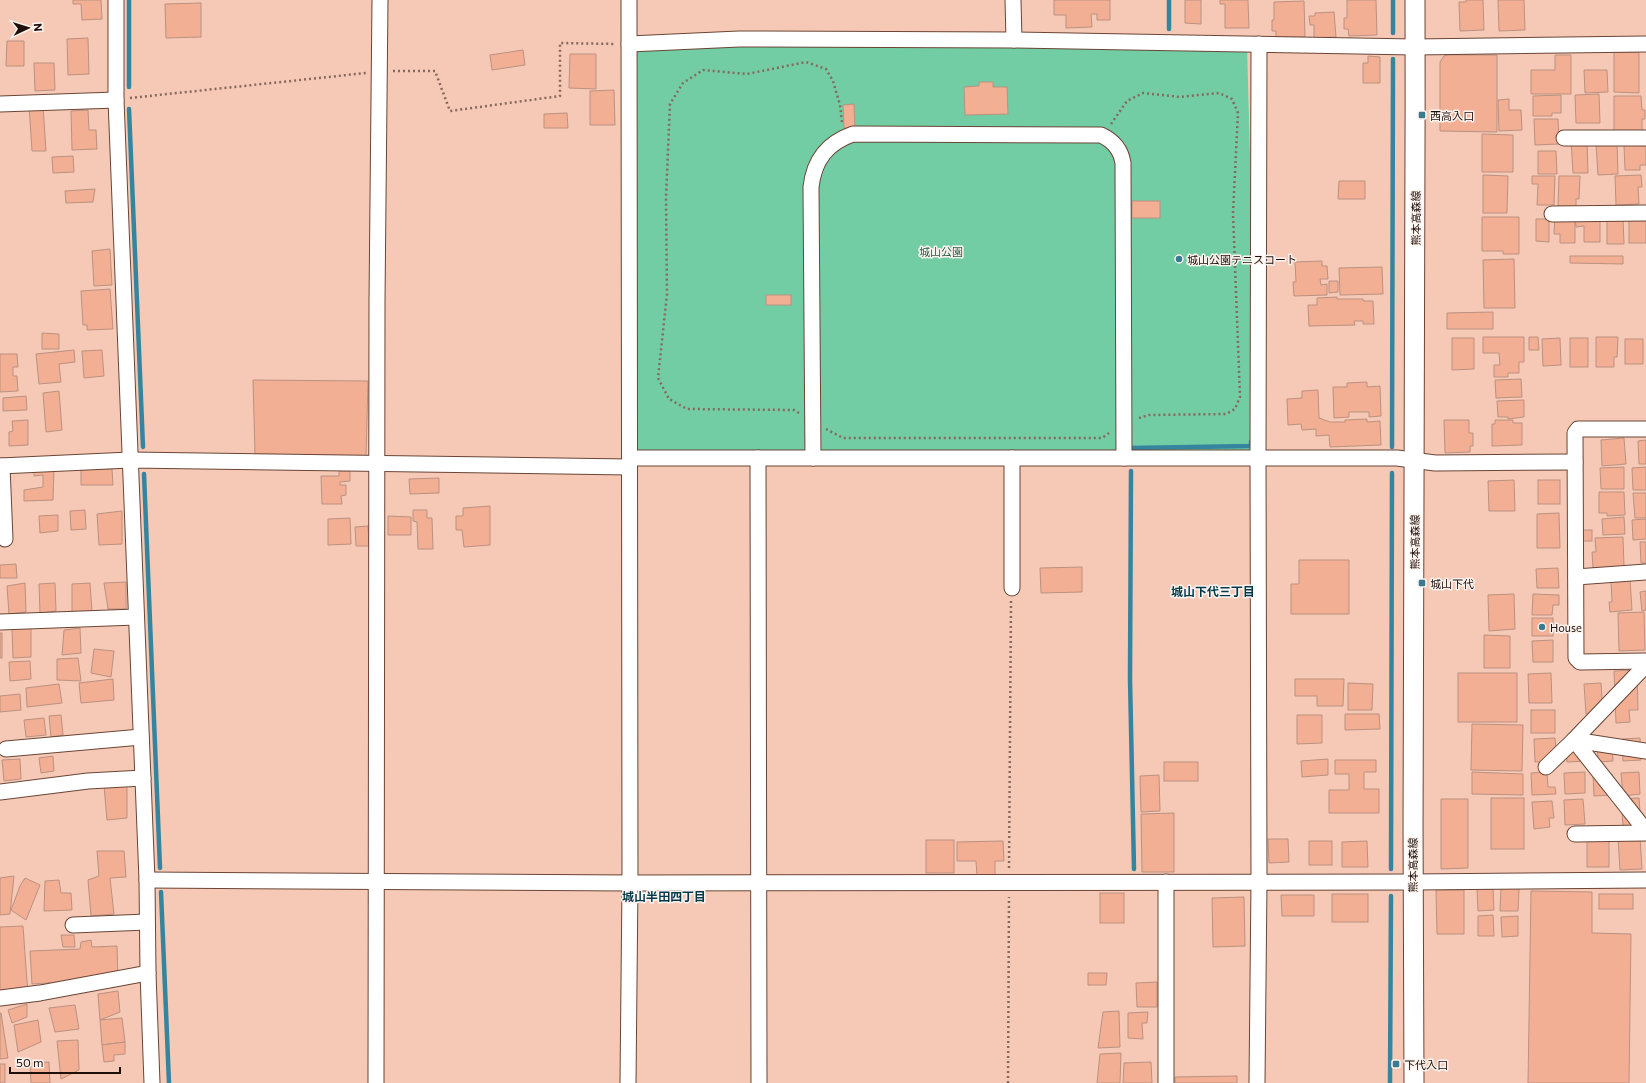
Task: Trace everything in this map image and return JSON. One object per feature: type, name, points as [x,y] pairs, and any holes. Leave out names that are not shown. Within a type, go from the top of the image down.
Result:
[{"type":"main road","name":"熊本高森線","points":[[1414,1083],[1412,882],[1415,460],[1415,0]]},
{"type":"street","points":[[116,0],[116,100],[147,880],[148,973],[152,1083]]},
{"type":"street","points":[[376,1083],[380,0]]},
{"type":"street","points":[[628,1083],[630,883],[629,0]]},
{"type":"street","points":[[1013,0],[1014,40]]},
{"type":"street","points":[[629,44],[739,40],[1014,40],[1415,47],[1646,44]]},
{"type":"street","points":[[1257,1083],[1260,882],[1258,458],[1259,44]]},
{"type":"street","points":[[0,104],[116,100]]},
{"type":"street","points":[[813,458],[811,187],[817,161],[829,147],[844,137],[853,134],[1103,135],[1116,146],[1121,153],[1123,164],[1124,458]]},
{"type":"street","points":[[1564,138],[1646,138]]},
{"type":"street","points":[[1552,214],[1646,213]]},
{"type":"street","points":[[1646,430],[1578,428],[1574,433],[1576,658],[1580,662],[1646,661]]},
{"type":"street","points":[[758,458],[759,1083]]},
{"type":"street","points":[[5,539],[1,466],[130,460],[378,464],[630,462],[758,458],[1397,458],[1435,463],[1575,462]]},
{"type":"street","points":[[1012,458],[1012,588]]},
{"type":"street","points":[[1576,577],[1646,572]]},
{"type":"street","points":[[0,622],[136,617]]},
{"type":"street","points":[[1546,767],[1646,665]]},
{"type":"street","points":[[6,749],[141,737]]},
{"type":"street","points":[[1574,740],[1646,751]]},
{"type":"street","points":[[1574,740],[1646,832]]},
{"type":"street","points":[[0,792],[88,781],[143,778]]},
{"type":"street","points":[[1575,834],[1646,832]]},
{"type":"street","points":[[147,880],[758,883],[1412,882],[1646,880]]},
{"type":"street","points":[[1166,882],[1166,1083]]},
{"type":"street","points":[[73,924],[147,922]]},
{"type":"street","points":[[0,998],[40,993],[148,973]]},
{"type":"path","points":[[116,100],[379,72],[435,71],[450,111],[560,96],[560,44],[629,44]]},
{"type":"path","points":[[844,137],[840,105],[833,81],[826,69],[806,62],[746,74],[703,70],[683,83],[670,104],[666,198],[667,294],[658,378],[669,399],[687,409],[794,410],[843,438],[1102,438],[1124,424],[1149,415],[1226,414],[1235,409],[1240,397],[1233,213],[1238,113],[1232,99],[1218,93],[1180,97],[1143,93],[1127,101],[1103,135]]},
{"type":"path","points":[[1008,1083],[1012,588]]},
{"type":"green space","name":"城山公園","points":[[629,44],[1247,44],[1258,458],[630,458]]},
{"type":"building","points":[[73,0],[101,0],[102,19],[82,20],[81,4],[73,4]]},
{"type":"building","points":[[1054,0],[1110,0],[1110,20],[1097,20],[1097,14],[1091,14],[1092,27],[1066,28],[1066,15],[1054,15]]},
{"type":"building","points":[[1185,0],[1201,0],[1201,24],[1185,23]]},
{"type":"building","points":[[1220,0],[1248,0],[1249,28],[1225,28],[1225,4],[1220,4]]},
{"type":"building","points":[[1347,0],[1376,0],[1377,35],[1349,36],[1348,29],[1344,29],[1344,18],[1347,18]]},
{"type":"building","points":[[1466,0],[1483,0],[1484,30],[1460,31],[1459,2],[1466,2]]},
{"type":"building","points":[[1498,0],[1524,0],[1525,30],[1499,31]]},
{"type":"building","points":[[1304,1],[1305,37],[1276,37],[1276,31],[1272,31],[1272,20],[1274,20],[1274,2]]},
{"type":"building","points":[[201,3],[201,37],[166,38],[165,4]]},
{"type":"building","points":[[1334,12],[1336,37],[1314,38],[1314,25],[1310,25],[1309,16],[1315,16],[1315,13]]},
{"type":"building","points":[[88,38],[89,74],[68,75],[67,39]]},
{"type":"building","points":[[7,41],[24,41],[24,66],[6,66]]},
{"type":"building","points":[[523,50],[525,65],[492,70],[490,55]]},
{"type":"building","points":[[1614,52],[1639,52],[1639,93],[1614,92]]},
{"type":"building","points":[[570,54],[596,54],[596,89],[569,88]]},
{"type":"building","points":[[1497,55],[1497,132],[1440,131],[1440,62],[1444,56]]},
{"type":"building","points":[[1555,55],[1571,55],[1571,94],[1531,94],[1531,70],[1555,70]]},
{"type":"building","points":[[1368,56],[1380,57],[1380,83],[1363,83],[1363,63],[1368,63]]},
{"type":"building","points":[[34,63],[54,63],[55,90],[35,91]]},
{"type":"building","points":[[1584,70],[1607,70],[1608,92],[1585,93]]},
{"type":"building","points":[[979,82],[993,82],[993,87],[1007,87],[1008,114],[965,115],[964,87],[979,86]]},
{"type":"building","points":[[614,90],[615,125],[590,125],[590,91]]},
{"type":"building","points":[[1599,94],[1600,123],[1576,123],[1575,95]]},
{"type":"building","points":[[1561,95],[1561,113],[1552,113],[1552,116],[1533,116],[1533,96]]},
{"type":"building","points":[[1614,96],[1641,96],[1642,110],[1645,110],[1645,119],[1642,119],[1642,132],[1614,132]]},
{"type":"building","points":[[1509,99],[1509,110],[1521,110],[1522,130],[1499,131],[1498,100]]},
{"type":"building","points":[[854,104],[855,128],[844,128],[843,105]]},
{"type":"building","points":[[29,106],[43,106],[46,151],[32,151]]},
{"type":"building","points":[[88,110],[89,130],[96,130],[97,149],[72,150],[71,111]]},
{"type":"building","points":[[567,113],[568,128],[544,128],[544,114]]},
{"type":"building","points":[[1534,119],[1558,119],[1559,144],[1535,145]]},
{"type":"building","points":[[1482,134],[1513,135],[1513,172],[1482,172]]},
{"type":"building","points":[[1571,141],[1587,141],[1588,173],[1573,173]]},
{"type":"building","points":[[1617,143],[1618,174],[1598,175],[1596,144]]},
{"type":"building","points":[[1646,144],[1646,165],[1640,165],[1640,170],[1625,170],[1624,145]]},
{"type":"building","points":[[1538,151],[1556,151],[1557,174],[1538,174]]},
{"type":"building","points":[[73,156],[74,172],[53,173],[52,157]]},
{"type":"building","points":[[1483,175],[1508,176],[1507,213],[1483,213]]},
{"type":"building","points":[[1641,175],[1642,187],[1638,187],[1639,204],[1616,205],[1615,176]]},
{"type":"building","points":[[1532,176],[1555,176],[1554,205],[1537,205],[1538,184],[1532,184]]},
{"type":"building","points":[[1559,176],[1580,176],[1579,199],[1576,199],[1576,207],[1558,206]]},
{"type":"building","points":[[1339,181],[1365,181],[1365,199],[1338,199]]},
{"type":"building","points":[[95,189],[93,202],[66,203],[65,191]]},
{"type":"building","points":[[1132,201],[1160,201],[1160,218],[1132,218]]},
{"type":"building","points":[[1555,215],[1575,215],[1575,243],[1560,243],[1560,234],[1554,234]]},
{"type":"building","points":[[1575,216],[1600,221],[1600,242],[1584,242],[1584,226],[1576,227]]},
{"type":"building","points":[[1482,217],[1519,217],[1519,254],[1503,254],[1503,251],[1482,251]]},
{"type":"building","points":[[1607,218],[1623,218],[1624,244],[1607,244]]},
{"type":"building","points":[[1536,219],[1549,219],[1549,242],[1536,241]]},
{"type":"building","points":[[1629,219],[1646,219],[1646,243],[1629,243]]},
{"type":"building","points":[[110,249],[112,285],[94,286],[92,251]]},
{"type":"building","points":[[1570,256],[1623,256],[1623,264],[1570,263]]},
{"type":"building","points":[[1514,259],[1515,308],[1484,308],[1483,260]]},
{"type":"building","points":[[1322,261],[1322,266],[1327,266],[1328,279],[1320,279],[1321,285],[1327,284],[1327,295],[1294,296],[1293,282],[1296,282],[1295,262]]},
{"type":"building","points":[[1382,267],[1383,294],[1340,295],[1339,268]]},
{"type":"building","points":[[1329,281],[1338,281],[1338,292],[1329,293]]},
{"type":"building","points":[[110,289],[113,329],[87,330],[87,325],[83,325],[81,291]]},
{"type":"building","points":[[766,295],[791,295],[791,305],[766,305]]},
{"type":"building","points":[[1337,297],[1337,299],[1363,299],[1363,301],[1373,301],[1374,324],[1363,324],[1363,321],[1354,321],[1355,325],[1309,326],[1308,305],[1317,305],[1317,298]]},
{"type":"building","points":[[1493,312],[1493,329],[1447,329],[1447,313]]},
{"type":"building","points":[[42,333],[59,334],[59,349],[42,349]]},
{"type":"building","points":[[1483,337],[1524,337],[1524,362],[1519,362],[1519,373],[1508,373],[1508,377],[1494,377],[1494,365],[1500,365],[1499,353],[1483,353]]},
{"type":"building","points":[[1529,337],[1538,337],[1539,350],[1529,350]]},
{"type":"building","points":[[1596,337],[1618,337],[1617,357],[1614,357],[1614,367],[1596,367]]},
{"type":"building","points":[[1452,338],[1474,338],[1474,369],[1452,370]]},
{"type":"building","points":[[1560,338],[1561,365],[1543,366],[1542,339]]},
{"type":"building","points":[[1570,338],[1588,338],[1588,367],[1570,367]]},
{"type":"building","points":[[1625,339],[1643,339],[1643,364],[1625,364]]},
{"type":"building","points":[[74,350],[75,362],[59,364],[61,382],[39,384],[36,354]]},
{"type":"building","points":[[102,350],[104,376],[84,378],[82,351]]},
{"type":"building","points":[[0,354],[17,354],[18,367],[13,367],[13,376],[17,376],[18,391],[0,392]]},
{"type":"building","points":[[1521,379],[1522,397],[1496,398],[1495,380]]},
{"type":"building","points":[[253,380],[368,381],[366,456],[255,454]]},
{"type":"building","points":[[1367,382],[1367,387],[1380,386],[1381,416],[1369,417],[1369,412],[1349,412],[1349,417],[1334,418],[1333,387],[1347,387],[1347,383]]},
{"type":"building","points":[[1318,390],[1319,418],[1330,422],[1345,422],[1345,420],[1367,419],[1367,422],[1380,421],[1381,445],[1330,447],[1329,435],[1316,436],[1316,429],[1302,430],[1301,424],[1288,425],[1287,399],[1302,398],[1302,391]]},
{"type":"building","points":[[59,391],[62,430],[46,432],[43,393]]},
{"type":"building","points":[[26,396],[27,410],[3,411],[3,398]]},
{"type":"building","points":[[1524,400],[1524,417],[1508,419],[1508,417],[1498,417],[1497,401]]},
{"type":"building","points":[[28,420],[28,445],[9,446],[9,432],[13,431],[12,421]]},
{"type":"building","points":[[1444,420],[1469,420],[1469,433],[1473,433],[1473,446],[1470,446],[1470,452],[1445,453]]},
{"type":"building","points":[[1495,420],[1513,420],[1513,423],[1522,423],[1522,445],[1492,446],[1492,424],[1495,424]]},
{"type":"building","points":[[1624,438],[1626,464],[1602,466],[1601,440]]},
{"type":"building","points":[[1646,440],[1646,464],[1639,464],[1638,441]]},
{"type":"building","points":[[34,466],[54,466],[53,500],[24,501],[24,490],[43,487],[43,475],[34,476]]},
{"type":"building","points":[[1624,467],[1624,489],[1601,489],[1600,468]]},
{"type":"building","points":[[1646,467],[1646,490],[1633,490],[1632,468]]},
{"type":"building","points":[[81,469],[112,469],[113,485],[81,485]]},
{"type":"building","points":[[339,471],[350,471],[350,481],[340,482],[340,485],[346,485],[346,495],[341,496],[342,504],[322,504],[321,476],[339,476]]},
{"type":"building","points":[[439,478],[439,493],[410,494],[409,479]]},
{"type":"building","points":[[1514,480],[1515,511],[1489,511],[1488,481]]},
{"type":"building","points":[[1538,480],[1560,480],[1560,504],[1538,504]]},
{"type":"building","points":[[1599,492],[1624,492],[1625,515],[1607,516],[1607,513],[1599,513]]},
{"type":"building","points":[[1633,493],[1646,493],[1646,518],[1635,518]]},
{"type":"building","points":[[490,506],[490,545],[464,547],[462,530],[456,530],[456,516],[463,516],[463,508]]},
{"type":"building","points":[[85,510],[86,529],[71,530],[70,511]]},
{"type":"building","points":[[413,510],[427,510],[427,518],[432,518],[433,549],[418,549],[417,522],[413,521]]},
{"type":"building","points":[[122,511],[122,544],[99,545],[97,514]]},
{"type":"building","points":[[1559,513],[1560,548],[1537,548],[1537,514]]},
{"type":"building","points":[[58,515],[58,531],[40,533],[39,516]]},
{"type":"building","points":[[388,516],[411,517],[411,535],[388,535]]},
{"type":"building","points":[[1624,517],[1625,534],[1603,535],[1602,519]]},
{"type":"building","points":[[350,518],[351,544],[328,545],[328,519]]},
{"type":"building","points":[[1646,519],[1646,539],[1633,540],[1632,520]]},
{"type":"building","points":[[368,526],[369,546],[356,546],[355,527]]},
{"type":"building","points":[[1581,530],[1592,530],[1592,541],[1581,541]]},
{"type":"building","points":[[1623,537],[1624,567],[1593,568],[1592,552],[1596,552],[1595,538]]},
{"type":"building","points":[[1640,542],[1646,542],[1646,563],[1641,563]]},
{"type":"building","points":[[1299,560],[1349,560],[1349,614],[1291,614],[1291,584],[1299,584]]},
{"type":"building","points":[[16,564],[17,578],[0,578],[0,565]]},
{"type":"building","points":[[1082,567],[1082,592],[1041,593],[1040,568]]},
{"type":"building","points":[[1558,568],[1559,588],[1537,588],[1536,569]]},
{"type":"building","points":[[1630,579],[1632,610],[1610,612],[1609,602],[1612,602],[1611,580]]},
{"type":"building","points":[[126,582],[126,609],[108,609],[104,583]]},
{"type":"building","points":[[25,583],[26,612],[9,614],[7,586]]},
{"type":"building","points":[[55,583],[56,611],[40,613],[39,584]]},
{"type":"building","points":[[90,583],[92,612],[72,613],[72,584]]},
{"type":"building","points":[[1646,591],[1646,610],[1642,611],[1640,592]]},
{"type":"building","points":[[1514,594],[1515,629],[1489,631],[1488,595]]},
{"type":"building","points":[[1533,594],[1559,595],[1559,605],[1553,605],[1552,615],[1532,615]]},
{"type":"building","points":[[1644,612],[1645,650],[1619,651],[1618,613]]},
{"type":"building","name":"House","points":[[1532,618],[1553,618],[1553,636],[1532,636]]},
{"type":"building","points":[[31,626],[31,657],[13,658],[12,628]]},
{"type":"building","points":[[80,628],[81,653],[62,655],[64,630]]},
{"type":"building","points":[[0,633],[2,633],[2,658],[0,658]]},
{"type":"building","points":[[1484,635],[1510,636],[1510,668],[1484,668]]},
{"type":"building","points":[[1553,640],[1553,662],[1533,662],[1532,641]]},
{"type":"building","points":[[94,649],[114,651],[111,677],[91,673]]},
{"type":"building","points":[[78,658],[81,681],[57,680],[57,659]]},
{"type":"building","points":[[30,661],[31,679],[10,681],[9,662]]},
{"type":"building","points":[[1637,670],[1638,710],[1629,710],[1630,722],[1616,723],[1614,671]]},
{"type":"building","points":[[1458,673],[1517,673],[1517,722],[1458,722]]},
{"type":"building","points":[[1551,673],[1552,703],[1529,703],[1528,674]]},
{"type":"building","points":[[113,679],[114,700],[81,703],[79,683]]},
{"type":"building","points":[[1295,679],[1344,679],[1343,706],[1317,706],[1317,696],[1295,696]]},
{"type":"building","points":[[1348,683],[1373,684],[1372,710],[1348,710]]},
{"type":"building","points":[[1601,683],[1603,713],[1586,714],[1584,684]]},
{"type":"building","points":[[59,684],[62,703],[27,707],[26,688]]},
{"type":"building","points":[[20,694],[21,710],[0,712],[0,696]]},
{"type":"building","points":[[1531,710],[1555,710],[1555,733],[1531,733]]},
{"type":"building","points":[[1345,714],[1379,714],[1380,729],[1345,730]]},
{"type":"building","points":[[61,715],[63,735],[51,737],[49,716]]},
{"type":"building","points":[[1297,715],[1322,715],[1322,743],[1297,744]]},
{"type":"building","points":[[44,718],[46,735],[26,737],[24,720]]},
{"type":"building","points":[[1472,724],[1523,725],[1522,771],[1471,770]]},
{"type":"building","points":[[1555,738],[1557,761],[1535,762],[1534,739]]},
{"type":"building","points":[[1640,738],[1641,760],[1623,761],[1622,739]]},
{"type":"building","points":[[1566,740],[1589,761],[1567,762]]},
{"type":"building","points":[[1597,740],[1612,740],[1613,761],[1598,762]]},
{"type":"building","points":[[53,756],[54,771],[41,773],[39,758]]},
{"type":"building","points":[[20,759],[21,779],[4,781],[2,760]]},
{"type":"building","points":[[1328,759],[1328,775],[1302,777],[1301,761]]},
{"type":"building","points":[[1335,760],[1376,760],[1376,772],[1364,772],[1364,789],[1379,789],[1379,813],[1329,813],[1329,790],[1349,790],[1349,774],[1335,774]]},
{"type":"building","points":[[1164,762],[1198,762],[1198,781],[1164,781]]},
{"type":"building","points":[[1472,772],[1523,774],[1523,795],[1472,794]]},
{"type":"building","points":[[1547,772],[1548,787],[1555,787],[1556,794],[1532,795],[1531,773]]},
{"type":"building","points":[[1585,772],[1585,793],[1565,794],[1564,773]]},
{"type":"building","points":[[1639,772],[1640,794],[1623,796],[1621,773]]},
{"type":"building","points":[[1612,774],[1613,795],[1594,796],[1593,775]]},
{"type":"building","points":[[1159,775],[1160,811],[1141,812],[1140,776]]},
{"type":"building","points":[[104,786],[127,786],[127,818],[107,820]]},
{"type":"building","points":[[1491,798],[1524,798],[1524,849],[1491,849]]},
{"type":"building","points":[[1639,798],[1641,826],[1623,826],[1621,799]]},
{"type":"building","points":[[1441,799],[1468,799],[1468,868],[1441,869]]},
{"type":"building","points":[[1583,799],[1585,824],[1565,825],[1564,800]]},
{"type":"building","points":[[1552,801],[1554,818],[1549,818],[1550,827],[1534,829],[1532,802]]},
{"type":"building","points":[[1174,813],[1174,872],[1142,872],[1141,814]]},
{"type":"building","points":[[1640,837],[1642,869],[1620,870],[1618,838]]},
{"type":"building","points":[[1268,839],[1288,839],[1289,862],[1269,863]]},
{"type":"building","points":[[1587,839],[1609,839],[1609,867],[1587,867]]},
{"type":"building","points":[[926,840],[954,840],[954,873],[926,873]]},
{"type":"building","points":[[1003,841],[1004,861],[995,861],[995,875],[977,876],[976,861],[957,861],[957,842]]},
{"type":"building","points":[[1309,841],[1332,841],[1332,865],[1309,865]]},
{"type":"building","points":[[1367,841],[1368,867],[1342,867],[1342,842]]},
{"type":"building","points":[[97,851],[124,851],[126,877],[110,878],[114,914],[91,916],[88,880],[99,876]]},
{"type":"building","points":[[14,876],[10,914],[0,915],[0,878]]},
{"type":"building","points":[[25,878],[40,885],[26,920],[11,910],[20,886]]},
{"type":"building","points":[[59,880],[61,893],[71,893],[72,910],[44,911],[45,881]]},
{"type":"building","points":[[1501,888],[1519,889],[1518,911],[1500,911]]},
{"type":"building","points":[[1477,889],[1493,889],[1494,910],[1478,911]]},
{"type":"building","points":[[1436,890],[1464,890],[1464,934],[1437,934]]},
{"type":"building","points":[[1531,891],[1592,892],[1592,933],[1631,934],[1629,1083],[1528,1083]]},
{"type":"building","points":[[1100,893],[1124,893],[1124,923],[1100,923]]},
{"type":"building","points":[[1332,894],[1368,894],[1368,922],[1332,922]]},
{"type":"building","points":[[1599,894],[1633,894],[1633,909],[1599,909]]},
{"type":"building","points":[[1281,895],[1314,895],[1314,916],[1282,916]]},
{"type":"building","points":[[1244,897],[1245,946],[1213,947],[1212,898]]},
{"type":"building","points":[[1493,915],[1494,936],[1478,936],[1478,916]]},
{"type":"building","points":[[1518,916],[1518,936],[1502,937],[1501,917]]},
{"type":"building","points":[[23,926],[28,995],[0,996],[0,927]]},
{"type":"building","points":[[61,935],[74,935],[75,947],[63,947]]},
{"type":"building","points":[[91,940],[92,947],[117,946],[118,978],[32,984],[30,951],[80,949],[81,942]]},
{"type":"building","points":[[1088,973],[1107,973],[1106,985],[1088,985]]},
{"type":"building","points":[[1157,982],[1157,1007],[1137,1007],[1136,983]]},
{"type":"building","points":[[118,991],[120,1012],[100,1020],[98,994]]},
{"type":"building","points":[[27,1004],[27,1017],[12,1023],[8,1010]]},
{"type":"building","points":[[75,1005],[79,1029],[55,1032],[49,1008]]},
{"type":"building","points":[[1119,1011],[1120,1047],[1098,1048],[1103,1012]]},
{"type":"building","points":[[1148,1012],[1147,1023],[1142,1023],[1143,1039],[1128,1038],[1128,1013]]},
{"type":"building","points":[[0,1013],[8,1058],[0,1059]]},
{"type":"building","points":[[122,1018],[125,1042],[102,1045],[100,1020]]},
{"type":"building","points":[[38,1020],[41,1042],[18,1052],[14,1025]]},
{"type":"building","points":[[78,1040],[79,1070],[61,1079],[57,1041]]},
{"type":"building","points":[[125,1042],[125,1054],[114,1055],[114,1061],[104,1062],[102,1045]]},
{"type":"building","points":[[1121,1053],[1120,1083],[1097,1083],[1100,1054]]},
{"type":"building","points":[[49,1062],[50,1083],[31,1083],[30,1063]]},
{"type":"building","points":[[1151,1062],[1152,1083],[1123,1083],[1124,1063]]},
{"type":"building","points":[[0,1064],[5,1064],[5,1083],[0,1083]]},
{"type":"building","points":[[1237,1076],[1237,1083],[1175,1083],[1175,1077]]},
{"type":"waterway","points":[[129,0],[129,87]]},
{"type":"waterway","points":[[1169,0],[1169,29]]},
{"type":"waterway","points":[[1393,0],[1393,33]]},
{"type":"waterway","points":[[1392,447],[1393,59]]},
{"type":"waterway","points":[[129,109],[143,447]]},
{"type":"waterway","points":[[1131,448],[1251,446],[1251,442]]},
{"type":"waterway","points":[[1131,471],[1130,679],[1134,869]]},
{"type":"waterway","points":[[1391,869],[1392,473]]},
{"type":"waterway","points":[[144,474],[160,868]]},
{"type":"waterway","points":[[161,892],[169,1083]]},
{"type":"waterway","points":[[1390,1083],[1391,896]]},
{"type":"place","name":"西高入口","points":[[1422,115]]},
{"type":"place","name":"城山公園テニスコート","points":[[1179,259]]},
{"type":"place","name":"城山下代","points":[[1422,583]]},
{"type":"place","name":"House","points":[[1542,627]]},
{"type":"place","name":"下代入口","points":[[1396,1064]]},
{"type":"district","name":"城山下代三丁目","points":[[1213,591]]},
{"type":"district","name":"城山半田四丁目","points":[[664,896]]}]
